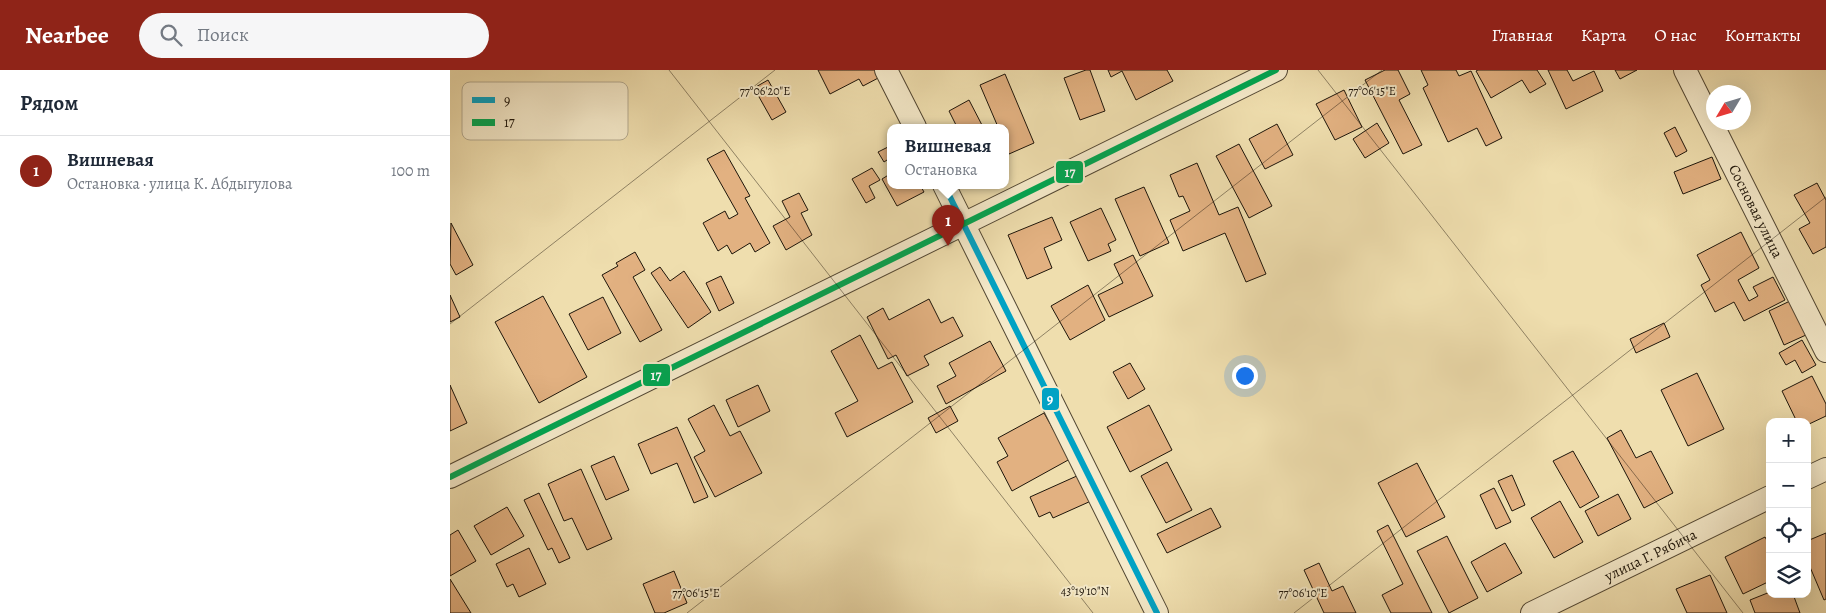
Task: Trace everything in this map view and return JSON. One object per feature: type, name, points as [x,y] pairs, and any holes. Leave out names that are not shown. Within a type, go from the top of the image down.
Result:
[{"type":"street","points":[[886,70],[913,124]]},
{"type":"street","points":[[450,476],[1276,70]]},
{"type":"street","name":"Сосновая улица","points":[[1685,70],[1826,351]]},
{"type":"street","points":[[946,189],[1157,613]]},
{"type":"street","points":[[1811,476],[1826,469]]},
{"type":"street","name":"улица Г. Рябича","points":[[1532,613],[1766,499]]},
{"type":"building","points":[[818,70],[879,70],[882,76],[863,86],[859,79],[830,94]]},
{"type":"building","points":[[1090,70],[1105,111],[1080,120],[1064,78]]},
{"type":"building","points":[[1108,70],[1167,70],[1173,81],[1136,100],[1122,71],[1111,77]]},
{"type":"building","points":[[1385,70],[1398,70],[1410,94],[1399,100],[1422,145],[1403,154],[1365,80]]},
{"type":"building","points":[[1421,70],[1456,70],[1459,76],[1471,71],[1502,138],[1486,146],[1477,128],[1448,142],[1423,88],[1428,85]]},
{"type":"building","points":[[1537,70],[1546,84],[1530,93],[1522,80],[1491,98],[1476,71]]},
{"type":"building","points":[[1548,70],[1567,70],[1573,81],[1594,71],[1603,91],[1566,109]]},
{"type":"building","points":[[1615,70],[1637,70],[1620,79]]},
{"type":"building","points":[[1005,74],[1034,143],[1009,154],[1009,124],[997,124],[980,85]]},
{"type":"building","points":[[768,80],[786,112],[772,120],[754,88]]},
{"type":"building","points":[[1344,90],[1362,127],[1335,140],[1316,104]]},
{"type":"building","points":[[969,100],[981,124],[956,124],[949,111]]},
{"type":"building","points":[[1377,123],[1389,143],[1365,158],[1353,139]]},
{"type":"building","points":[[1277,124],[1293,155],[1265,169],[1249,139]]},
{"type":"building","points":[[1675,127],[1687,151],[1676,157],[1664,133]]},
{"type":"building","points":[[1239,144],[1272,206],[1249,218],[1216,156]]},
{"type":"building","points":[[887,148],[887,160],[884,162],[878,152]]},
{"type":"building","points":[[724,150],[750,196],[745,198],[770,243],[755,252],[750,243],[732,254],[727,245],[718,251],[703,223],[725,211],[729,219],[738,214],[707,159]]},
{"type":"building","points":[[1712,157],[1721,179],[1683,194],[1674,172]]},
{"type":"building","points":[[1197,163],[1219,215],[1238,207],[1266,274],[1246,282],[1225,233],[1183,251],[1170,220],[1190,211],[1183,196],[1179,197],[1170,175]]},
{"type":"building","points":[[872,168],[880,180],[869,186],[875,198],[866,203],[852,179]]},
{"type":"building","points":[[887,176],[887,188],[882,179]]},
{"type":"building","points":[[1817,183],[1826,200],[1826,247],[1813,254],[1799,229],[1810,223],[1794,195]]},
{"type":"building","points":[[1144,187],[1169,243],[1140,256],[1115,199]]},
{"type":"building","points":[[888,189],[922,189],[924,192],[897,206]]},
{"type":"building","points":[[799,193],[808,210],[801,213],[812,235],[786,250],[773,226],[790,217],[782,201]]},
{"type":"building","points":[[1101,208],[1116,240],[1108,244],[1111,251],[1088,261],[1070,222]]},
{"type":"building","points":[[1052,217],[1062,240],[1044,248],[1052,268],[1027,279],[1008,235]]},
{"type":"building","points":[[451,223],[473,265],[456,275],[450,264]]},
{"type":"building","points":[[1741,232],[1759,268],[1738,280],[1749,301],[1758,296],[1753,287],[1773,277],[1785,300],[1744,321],[1734,302],[1715,312],[1701,285],[1710,280],[1697,255]]},
{"type":"building","points":[[635,252],[645,270],[633,277],[662,330],[640,342],[602,275],[618,266],[616,263]]},
{"type":"building","points":[[1133,255],[1153,296],[1109,317],[1098,295],[1123,283],[1114,264]]},
{"type":"building","points":[[660,267],[670,281],[684,271],[711,312],[688,328],[651,273]]},
{"type":"building","points":[[721,276],[734,303],[719,311],[706,283]]},
{"type":"building","points":[[1088,285],[1105,320],[1070,340],[1051,306]]},
{"type":"building","points":[[450,295],[460,317],[450,322]]},
{"type":"building","points":[[543,296],[587,377],[539,403],[495,322]]},
{"type":"building","points":[[603,297],[621,333],[588,350],[569,314]]},
{"type":"building","points":[[929,299],[941,323],[953,317],[963,336],[924,356],[929,365],[907,376],[896,355],[888,359],[867,317],[883,308],[889,320]]},
{"type":"building","points":[[1790,301],[1806,335],[1784,345],[1769,311]]},
{"type":"building","points":[[1664,323],[1670,337],[1636,353],[1630,339]]},
{"type":"building","points":[[860,335],[878,369],[892,362],[913,402],[847,437],[835,413],[858,401],[831,351]]},
{"type":"building","points":[[1802,340],[1816,365],[1802,373],[1795,360],[1786,365],[1779,353]]},
{"type":"building","points":[[990,341],[1006,371],[946,404],[937,386],[956,376],[949,363]]},
{"type":"building","points":[[1130,363],[1145,389],[1128,399],[1113,372]]},
{"type":"building","points":[[1697,373],[1724,429],[1688,446],[1661,390]]},
{"type":"building","points":[[1812,376],[1826,404],[1826,416],[1811,423],[1811,418],[1795,418],[1782,391]]},
{"type":"building","points":[[450,385],[467,423],[450,431]]},
{"type":"building","points":[[758,385],[770,411],[738,427],[726,400]]},
{"type":"building","points":[[714,405],[730,436],[740,431],[762,473],[715,497],[694,457],[705,451],[688,419]]},
{"type":"building","points":[[1149,405],[1172,450],[1130,472],[1107,427]]},
{"type":"building","points":[[950,406],[958,421],[936,433],[928,418]]},
{"type":"building","points":[[1044,413],[1070,459],[1012,491],[997,462],[1008,456],[998,438]]},
{"type":"building","points":[[677,427],[708,497],[694,503],[677,463],[651,474],[638,444]]},
{"type":"building","points":[[1621,430],[1636,458],[1651,451],[1673,493],[1644,508],[1607,438]]},
{"type":"building","points":[[1573,451],[1599,497],[1580,508],[1553,461]]},
{"type":"building","points":[[614,456],[629,490],[606,500],[591,466]]},
{"type":"building","points":[[1167,462],[1192,510],[1166,523],[1141,476]]},
{"type":"building","points":[[1417,463],[1445,517],[1406,537],[1378,483]]},
{"type":"building","points":[[581,469],[612,539],[587,550],[572,518],[564,521],[548,484]]},
{"type":"building","points":[[1079,475],[1091,501],[1053,518],[1050,512],[1039,517],[1030,497]]},
{"type":"building","points":[[1512,475],[1525,505],[1512,511],[1498,481]]},
{"type":"building","points":[[1494,488],[1511,522],[1496,529],[1480,495]]},
{"type":"building","points":[[539,493],[570,558],[559,563],[552,548],[548,550],[524,500]]},
{"type":"building","points":[[1618,494],[1631,519],[1598,536],[1585,511]]},
{"type":"building","points":[[1560,501],[1583,542],[1554,558],[1531,518]]},
{"type":"building","points":[[507,507],[524,536],[491,555],[474,526]]},
{"type":"building","points":[[1211,508],[1221,527],[1167,553],[1157,534]]},
{"type":"building","points":[[1388,525],[1432,613],[1391,613],[1382,595],[1403,584],[1377,531]]},
{"type":"building","points":[[458,530],[476,561],[450,576],[450,535]]},
{"type":"building","points":[[1826,533],[1826,599],[1824,600],[1811,569],[1811,539]]},
{"type":"building","points":[[1447,536],[1478,598],[1449,613],[1417,551]]},
{"type":"building","points":[[1765,537],[1766,583],[1743,594],[1725,557]]},
{"type":"building","points":[[1505,543],[1522,573],[1487,592],[1471,562]]},
{"type":"building","points":[[529,548],[546,584],[519,597],[513,584],[507,587],[496,564]]},
{"type":"building","points":[[1319,563],[1332,591],[1343,586],[1356,613],[1324,613],[1304,570]]},
{"type":"building","points":[[674,571],[687,603],[664,613],[655,613],[643,584]]},
{"type":"building","points":[[1710,575],[1727,613],[1687,613],[1676,589]]},
{"type":"building","points":[[450,579],[471,613],[450,613]]},
{"type":"building","points":[[1766,594],[1766,598],[1794,598],[1800,613],[1755,613],[1750,600]]},
{"type":"transit line","name":"17","points":[[450,477],[1276,70]]},
{"type":"transit line","name":"9","points":[[946,189],[1157,613]]},
{"type":"place","name":"Вишневая","points":[[948,246]]}]
